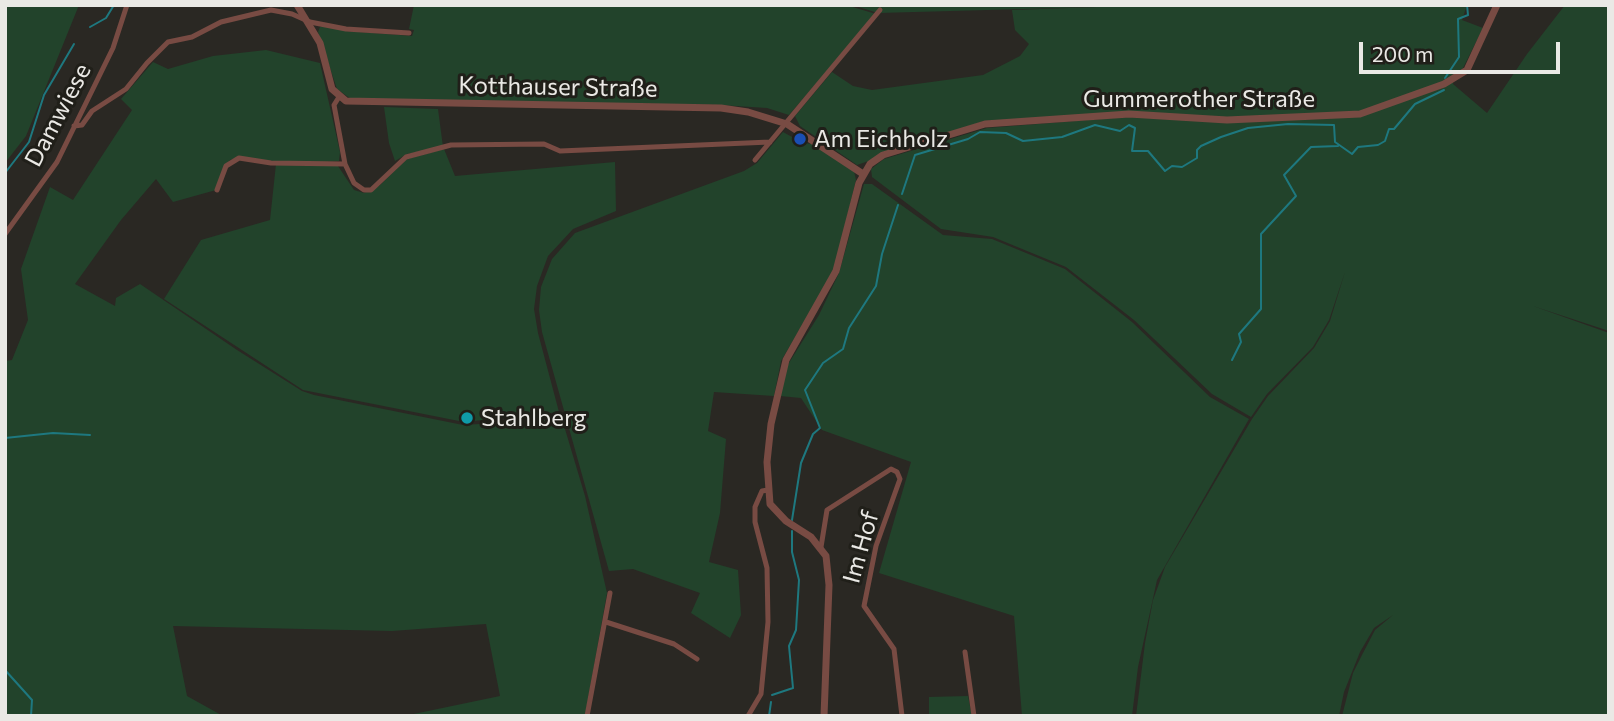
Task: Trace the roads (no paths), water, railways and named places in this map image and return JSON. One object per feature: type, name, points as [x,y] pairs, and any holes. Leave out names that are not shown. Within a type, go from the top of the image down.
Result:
[{"type":"street","name":"Damwiese","points":[[5,233],[51,172],[113,48],[127,5]]},
{"type":"street","points":[[297,5],[310,22],[320,43],[328,79],[339,97],[334,105],[345,164],[354,183],[364,190],[371,190],[406,157],[451,145],[544,144],[560,151],[770,142]]},
{"type":"street","name":"Gummerother Straße","points":[[863,173],[883,155],[985,124],[1129,114],[1227,120],[1360,114],[1444,83],[1467,70],[1497,5]]},
{"type":"street","points":[[74,126],[82,125],[92,111],[126,89],[147,62],[168,43],[192,37],[221,22],[271,10],[346,29],[409,33]]},
{"type":"street","points":[[755,160],[880,10]]},
{"type":"street","name":"Kotthauser Straße","points":[[339,97],[353,102],[439,105],[721,108],[748,111],[787,124],[863,173]]},
{"type":"street","points":[[217,190],[226,166],[239,158],[271,163],[345,164]]},
{"type":"street","points":[[824,716],[829,585],[826,556],[821,547],[777,514],[768,490],[771,424],[782,373],[836,271],[863,173]]},
{"type":"street","name":"Im Hof","points":[[821,547],[827,510],[891,469],[897,472],[900,479],[876,546],[864,606],[894,649],[902,716]]},
{"type":"street","points":[[748,716],[761,694],[768,622],[766,568],[755,522],[755,507],[762,491],[768,490]]},
{"type":"street","points":[[587,716],[610,593]]},
{"type":"street","points":[[606,622],[674,644],[697,659]]},
{"type":"street","points":[[965,652],[974,716]]},
{"type":"waterway","points":[[90,27],[106,18],[114,5]]},
{"type":"waterway","points":[[1445,78],[1459,57],[1458,19],[1468,15],[1467,5]]},
{"type":"waterway","points":[[5,173],[29,142],[44,95],[74,44]]},
{"type":"waterway","points":[[902,194],[915,155],[968,139],[980,132],[1006,133],[1023,141],[1062,137],[1095,125],[1120,131],[1129,125],[1135,128],[1132,151],[1148,151],[1165,171],[1172,166],[1182,167],[1197,158],[1197,150],[1201,146],[1221,137],[1248,128],[1288,124],[1334,125],[1335,142],[1352,154],[1358,147],[1378,145],[1385,141],[1389,129],[1394,129],[1415,104],[1444,90]]},
{"type":"waterway","points":[[1232,360],[1241,342],[1239,334],[1261,309],[1261,234],[1296,196],[1284,175],[1311,147],[1338,146]]},
{"type":"waterway","points":[[792,520],[801,463],[813,434],[820,428],[805,390],[823,363],[843,349],[849,328],[876,286],[882,254],[898,205]]},
{"type":"waterway","points":[[5,438],[53,433],[90,435]]},
{"type":"waterway","points":[[772,695],[793,688],[789,646],[796,630],[799,580],[792,552],[792,531]]},
{"type":"waterway","points":[[5,670],[32,700],[31,716]]},
{"type":"waterway","points":[[769,716],[771,702]]},
{"type":"place","name":"Am Eichholz","points":[[800,139]]},
{"type":"place","name":"Stahlberg","points":[[467,418]]}]
